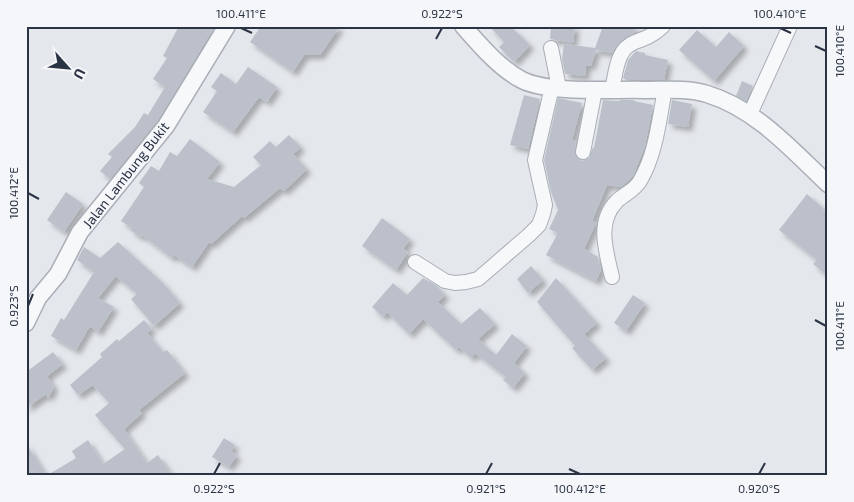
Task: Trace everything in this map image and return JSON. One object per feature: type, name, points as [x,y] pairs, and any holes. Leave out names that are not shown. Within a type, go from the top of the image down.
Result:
[{"type":"street","name":"Jalan Lambung Bukit","points":[[26,323],[38,298],[58,274],[80,232],[166,126],[227,26]]},
{"type":"street","points":[[463,26],[485,51],[513,74],[533,85],[595,90],[680,89],[704,93],[724,100],[750,114],[791,147],[828,184]]},
{"type":"street","points":[[612,90],[619,56],[624,48],[646,38],[663,26]]},
{"type":"street","points":[[750,114],[790,26]]},
{"type":"street","points":[[415,262],[445,281],[460,283],[478,279],[539,224],[545,205],[535,160],[555,88],[550,48]]},
{"type":"street","points":[[583,152],[595,90]]},
{"type":"street","points":[[612,277],[604,232],[605,219],[618,200],[632,191],[639,183],[646,170],[657,132],[665,90]]},
{"type":"building","points":[[179,26],[215,26],[158,120],[110,179],[100,171],[112,157],[108,154],[135,127],[144,113],[148,115],[165,87],[153,79],[167,58],[163,56]]},
{"type":"building","points":[[261,26],[340,26],[320,55],[304,55],[293,72],[250,42]]},
{"type":"building","points":[[489,26],[510,26],[530,45],[514,62],[499,47],[504,42]]},
{"type":"building","points":[[551,26],[575,26],[573,43],[550,39]]},
{"type":"building","points":[[603,26],[636,26],[633,34],[618,44],[612,53],[596,50],[591,66],[586,65],[585,76],[565,74],[562,59],[564,44],[595,48]]},
{"type":"building","points":[[697,30],[716,47],[729,32],[744,46],[714,81],[679,50]]},
{"type":"building","points":[[636,51],[668,60],[664,80],[626,80],[623,78],[628,60]]},
{"type":"building","points":[[248,67],[277,87],[267,102],[259,97],[233,132],[203,112],[217,91],[211,87],[221,73],[236,84]]},
{"type":"building","points":[[742,81],[753,86],[746,101],[736,96]]},
{"type":"building","points":[[524,95],[540,99],[528,149],[510,145]]},
{"type":"building","points":[[558,98],[582,103],[572,140],[576,141],[575,155],[582,161],[589,158],[594,148],[603,100],[634,100],[653,105],[645,146],[633,176],[621,187],[607,185],[592,221],[596,223],[584,249],[598,257],[601,270],[596,281],[546,255],[558,233],[549,229],[558,210],[551,192],[544,160]]},
{"type":"building","points":[[672,100],[692,104],[688,127],[668,124]]},
{"type":"building","points":[[289,135],[301,147],[293,154],[307,169],[284,191],[280,188],[244,218],[242,216],[211,244],[209,242],[192,267],[174,255],[172,258],[142,235],[141,237],[130,230],[132,228],[121,221],[144,187],[139,183],[151,166],[159,171],[170,152],[177,156],[190,139],[220,162],[207,179],[234,187],[261,165],[253,157],[270,141],[276,147]]},
{"type":"building","points":[[66,192],[83,204],[64,232],[47,220]]},
{"type":"building","points":[[807,194],[824,209],[822,211],[828,216],[828,276],[813,264],[817,260],[779,230]]},
{"type":"building","points":[[382,218],[410,239],[403,249],[408,252],[396,270],[362,246]]},
{"type":"building","points":[[118,242],[162,282],[180,303],[154,326],[131,299],[137,294],[116,276],[98,298],[114,307],[98,332],[90,326],[76,350],[51,336],[61,318],[64,320],[94,272],[77,260],[84,247],[100,258]]},
{"type":"building","points":[[531,266],[543,280],[528,293],[517,279]]},
{"type":"building","points":[[423,278],[436,285],[445,295],[438,302],[461,324],[480,308],[495,324],[478,339],[496,355],[512,334],[527,346],[514,363],[525,373],[513,388],[503,380],[506,377],[475,353],[471,358],[459,347],[456,350],[423,319],[409,334],[387,312],[383,317],[372,307],[393,283],[407,295]]},
{"type":"building","points":[[556,278],[597,323],[584,334],[606,358],[592,370],[572,348],[575,346],[537,302]]},
{"type":"building","points":[[633,295],[645,303],[626,331],[614,323]]},
{"type":"building","points":[[144,320],[152,329],[147,333],[163,352],[167,350],[185,373],[139,410],[142,413],[124,429],[147,463],[158,455],[172,476],[46,476],[76,458],[72,451],[88,440],[103,464],[125,449],[95,415],[109,403],[93,385],[78,395],[70,385],[102,357],[100,354],[117,339],[119,341]]},
{"type":"building","points":[[53,352],[63,364],[47,376],[54,387],[48,398],[46,394],[26,408],[26,372]]},
{"type":"building","points":[[224,438],[235,445],[231,451],[237,455],[229,467],[212,457]]},
{"type":"building","points":[[26,443],[46,476],[26,476]]}]
